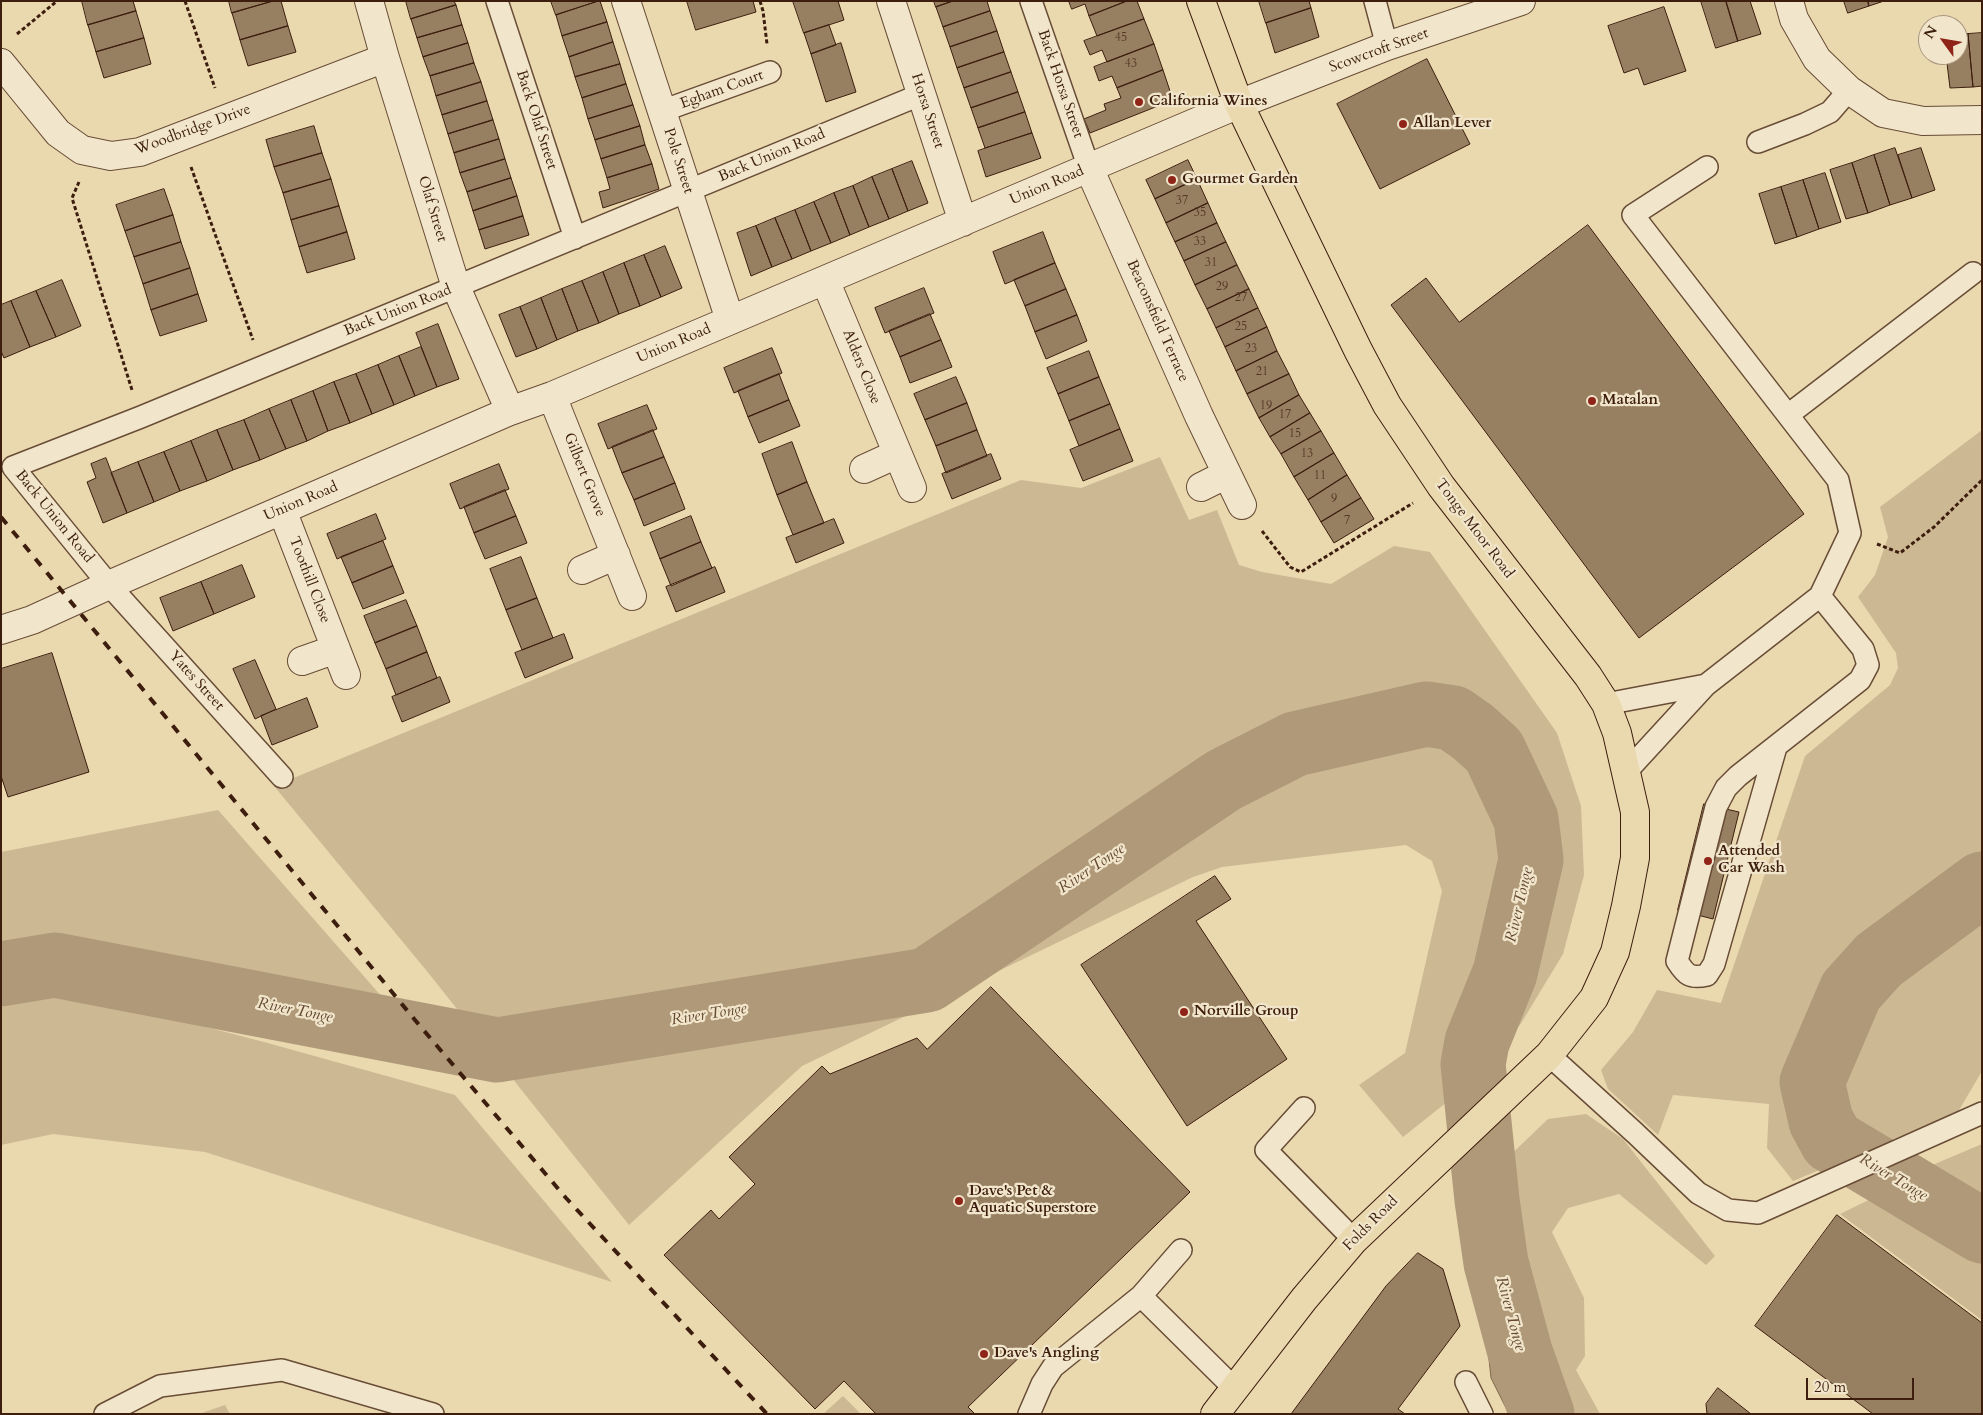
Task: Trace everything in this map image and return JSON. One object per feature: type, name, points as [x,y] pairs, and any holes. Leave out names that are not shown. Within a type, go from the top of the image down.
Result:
[{"type":"main road","name":"Tonge Moor Road","points":[[1201,1],[1240,104],[1362,358],[1387,405],[1441,486],[1588,676],[1606,704],[1617,733],[1627,770],[1635,812],[1635,858],[1626,906],[1615,952],[1594,998],[1549,1055]]},
{"type":"main road","name":"Folds Road","points":[[1215,1414],[1304,1299],[1354,1240],[1549,1055]]},
{"type":"street","name":"Olaf Street","points":[[369,1],[456,287],[510,411]]},
{"type":"street","name":"Pole Street","points":[[626,1],[730,320]]},
{"type":"street","name":"Horsa Street","points":[[891,1],[963,222]]},
{"type":"street","name":"Scowcroft Street","points":[[1240,104],[1494,6],[1521,1]]},
{"type":"street","points":[[1789,1],[1794,19],[1817,58],[1849,90],[1883,113],[1923,121],[1980,124]]},
{"type":"street","name":"Woodbridge Drive","points":[[1,63],[58,133],[82,150],[111,156],[140,152],[385,58]]},
{"type":"street","name":"Union Road","points":[[1,630],[32,620],[510,411],[552,396],[1240,104]]},
{"type":"street","name":"Beaconsfield Terrace","points":[[1089,168],[1199,416],[1242,505]]},
{"type":"street","name":"Alders Close","points":[[825,280],[912,488]]},
{"type":"street","name":"Gilbert Grove","points":[[552,396],[632,596]]},
{"type":"street","points":[[864,469],[897,454]]},
{"type":"street","points":[[1201,487],[1227,474]]},
{"type":"street","name":"Toothill Close","points":[[282,510],[346,675]]},
{"type":"street","points":[[582,570],[616,555]]},
{"type":"street","points":[[302,661],[336,649]]},
{"type":"lane","name":"Back Olaf Street","points":[[498,1],[575,238]]},
{"type":"lane","name":"Back Horsa Street","points":[[1031,1],[1089,168]]},
{"type":"lane","points":[[1374,1],[1387,46]]},
{"type":"lane","name":"Egham Court","points":[[662,111],[770,72]]},
{"type":"lane","points":[[1758,142],[1830,112],[1849,90]]},
{"type":"lane","name":"Back Union Road","points":[[109,585],[13,467],[140,417],[922,94]]},
{"type":"lane","points":[[1627,770],[1706,685],[1820,596],[1850,533],[1838,480],[1632,214],[1707,167]]},
{"type":"lane","points":[[1788,415],[1973,273]]},
{"type":"lane","name":"Yates Street","points":[[109,585],[282,777]]},
{"type":"lane","points":[[1776,747],[1714,964],[1707,975],[1696,978],[1684,973],[1677,961],[1716,807],[1726,788],[1738,776],[1860,680],[1868,665],[1864,649],[1820,596]]},
{"type":"lane","points":[[1606,704],[1706,685]]},
{"type":"lane","points":[[1549,1055],[1698,1193],[1728,1210],[1758,1213],[1982,1112]]},
{"type":"lane","points":[[1304,1108],[1266,1150],[1354,1240]]},
{"type":"lane","points":[[1029,1414],[1042,1384],[1053,1367],[1140,1296],[1182,1250]]},
{"type":"lane","points":[[1140,1296],[1234,1388]]},
{"type":"lane","points":[[105,1414],[160,1386],[282,1370],[433,1414]]},
{"type":"lane","points":[[1466,1382],[1482,1414]]},
{"type":"path","points":[[15,35],[57,1]]},
{"type":"path","points":[[185,1],[226,119]]},
{"type":"path","name":"Egham Court","points":[[760,1],[763,11],[770,72]]},
{"type":"path","points":[[180,137],[262,366]]},
{"type":"path","points":[[92,152],[72,198],[140,417]]},
{"type":"path","points":[[1850,533],[1900,553],[1934,527],[1982,480]]},
{"type":"path","points":[[1242,505],[1290,568],[1301,572],[1441,486]]},
{"type":"shaded area","points":[[1982,430],[1982,1071],[1958,1112],[1793,1181],[1767,1148],[1769,1104],[1673,1095],[1658,1135],[1608,1089],[1601,1070],[1633,1032],[1657,990],[1721,1003],[1805,756],[1890,685],[1898,668],[1896,653],[1858,597],[1875,575],[1888,537],[1880,507]]},
{"type":"shaded area","points":[[1160,457],[1189,520],[1217,510],[1239,565],[1262,572],[1331,584],[1394,546],[1430,552],[1557,733],[1581,806],[1584,875],[1563,954],[1520,1025],[1447,1102],[1403,1137],[1359,1085],[1405,1053],[1442,891],[1432,861],[1406,845],[1222,867],[1193,877],[802,1066],[629,1225],[426,970],[274,786],[1021,480],[1081,488]]},
{"type":"shaded area","points":[[218,810],[390,1006],[220,973],[95,955],[1,964],[1,852]]},
{"type":"shaded area","points":[[52,987],[264,1042],[455,1095],[612,1282],[205,1152],[53,1134],[1,1145],[1,998]]},
{"type":"shaded area","points":[[1586,1114],[1623,1139],[1715,1256],[1706,1265],[1619,1194],[1568,1208],[1552,1232],[1584,1298],[1585,1356],[1576,1370],[1600,1414],[1564,1414],[1555,1395],[1518,1255],[1498,1167],[1548,1119]]},
{"type":"shaded area","points":[[1982,1144],[1982,1215],[1911,1174]]},
{"type":"shaded area","points":[[1881,1194],[1982,1259],[1982,1320],[1840,1214]]},
{"type":"shaded area","points":[[843,1396],[861,1414],[823,1414]]},
{"type":"shaded area","points":[[225,1405],[230,1414],[199,1414]]},
{"type":"water","points":[[1498,1167],[1518,1255],[1555,1395],[1564,1414],[1509,1414],[1491,1378],[1485,1321],[1457,1209]]},
{"type":"water","points":[[1911,1174],[1982,1215],[1982,1259],[1881,1194]]},
{"type":"building","points":[[82,1],[133,1],[136,11],[88,25]]},
{"type":"building","points":[[229,1],[273,1],[232,13]]},
{"type":"building","points":[[273,1],[281,1],[288,26],[240,40],[232,13]]},
{"type":"building","points":[[406,1],[454,1],[456,5],[411,19]]},
{"type":"building","points":[[551,1],[598,1],[556,15]]},
{"type":"building","points":[[600,1],[607,22],[562,36],[556,15]]},
{"type":"building","points":[[687,1],[753,1],[756,12],[696,30]]},
{"type":"building","points":[[793,1],[838,1],[844,20],[804,33]]},
{"type":"building","points":[[934,1],[953,1],[936,7]]},
{"type":"building","points":[[953,1],[987,1],[990,11],[943,27],[936,7]]},
{"type":"building","points":[[1069,1],[1127,1],[1089,16],[1085,4],[1072,9]]},
{"type":"building","points":[[1127,1],[1137,1],[1144,19],[1097,36],[1089,16]]},
{"type":"building","points":[[1259,1],[1309,1],[1311,8],[1266,23]]},
{"type":"building","points":[[1701,1],[1726,1],[1738,41],[1716,48]]},
{"type":"building","points":[[1726,1],[1750,1],[1761,34],[1738,41]]},
{"type":"building","points":[[1844,1],[1868,1],[1869,6],[1848,13]]},
{"type":"building","points":[[1868,1],[1884,1],[1869,6]]},
{"type":"building","points":[[456,5],[462,25],[417,38],[411,19]]},
{"type":"building","points":[[1664,7],[1686,71],[1644,85],[1638,68],[1624,73],[1608,26]]},
{"type":"building","points":[[1311,8],[1319,37],[1275,53],[1266,23]]},
{"type":"building","points":[[136,11],[144,38],[96,52],[88,25]]},
{"type":"building","points":[[990,11],[997,31],[950,47],[943,27]]},
{"type":"building","points":[[1144,19],[1154,44],[1107,62],[1102,50],[1090,55],[1084,41]]},
{"type":"building","points":[[607,22],[613,42],[569,57],[562,36]]},
{"type":"building","points":[[462,25],[468,43],[423,57],[417,38]]},
{"type":"building","points":[[829,25],[836,45],[811,54],[804,33]]},
{"type":"building","points":[[288,26],[296,52],[248,66],[240,40]]},
{"type":"building","points":[[997,31],[1004,52],[957,68],[950,47]]},
{"type":"building","points":[[1982,33],[1982,86],[1973,87],[1968,34]]},
{"type":"building","points":[[1968,34],[1973,87],[1950,88],[1947,65],[1968,65]]},
{"type":"building","points":[[144,38],[151,64],[104,78],[96,52]]},
{"type":"building","points":[[613,42],[620,64],[575,77],[569,57]]},
{"type":"building","points":[[468,43],[474,63],[430,76],[423,57]]},
{"type":"building","points":[[841,43],[856,92],[826,102],[811,54]]},
{"type":"building","points":[[1154,44],[1163,70],[1117,88],[1112,76],[1099,81],[1094,67]]},
{"type":"building","points":[[1004,52],[1011,72],[964,88],[957,68]]},
{"type":"building","name":"Allan Lever","points":[[1427,59],[1470,144],[1380,189],[1337,104]]},
{"type":"building","points":[[474,63],[481,82],[436,96],[430,76]]},
{"type":"building","points":[[620,64],[626,84],[582,98],[575,77]]},
{"type":"building","name":"California Wines","points":[[1163,70],[1173,100],[1090,133],[1084,119],[1106,110],[1104,104],[1121,98],[1117,88]]},
{"type":"building","points":[[1011,72],[1018,92],[971,108],[964,88]]},
{"type":"building","points":[[481,82],[487,101],[442,115],[436,96]]},
{"type":"building","points":[[626,84],[633,105],[588,119],[582,98]]},
{"type":"building","points":[[1018,92],[1025,112],[978,128],[971,108]]},
{"type":"building","points":[[487,101],[493,120],[448,134],[442,115]]},
{"type":"building","points":[[633,105],[640,126],[595,140],[588,119]]},
{"type":"building","points":[[1025,112],[1032,133],[985,148],[978,128]]},
{"type":"building","points":[[493,120],[499,139],[454,153],[448,134]]},
{"type":"building","points":[[314,126],[322,153],[274,167],[266,140]]},
{"type":"building","points":[[640,126],[645,145],[601,159],[595,140]]},
{"type":"building","points":[[1032,133],[1041,158],[986,177],[978,151]]},
{"type":"building","points":[[499,139],[505,159],[460,173],[454,153]]},
{"type":"building","points":[[645,145],[652,164],[607,178],[601,159]]},
{"type":"building","points":[[1895,148],[1912,198],[1890,205],[1874,155]]},
{"type":"building","points":[[1921,148],[1935,190],[1912,198],[1898,155]]},
{"type":"building","points":[[322,153],[331,179],[283,193],[274,167]]},
{"type":"building","points":[[1874,155],[1890,205],[1868,213],[1852,163]]},
{"type":"building","points":[[505,159],[511,178],[467,192],[460,173]]},
{"type":"building","name":"Gourmet Garden","points":[[1188,160],[1197,179],[1155,199],[1146,180]]},
{"type":"building","points":[[912,161],[928,203],[908,211],[892,169]]},
{"type":"building","points":[[1852,163],[1868,213],[1846,219],[1830,170]]},
{"type":"building","points":[[652,164],[659,189],[603,208],[599,192],[610,189],[607,178]]},
{"type":"building","points":[[892,169],[908,211],[889,219],[872,177]]},
{"type":"building","points":[[1825,173],[1841,222],[1819,229],[1803,180]]},
{"type":"building","points":[[872,177],[889,219],[869,227],[853,186]]},
{"type":"building","points":[[511,178],[517,196],[473,211],[467,192]]},
{"type":"building","points":[[331,179],[339,206],[291,220],[283,193]]},
{"type":"building","points":[[1197,179],[1208,203],[1166,223],[1155,199]]},
{"type":"building","points":[[1803,180],[1819,229],[1797,237],[1781,187]]},
{"type":"building","points":[[853,186],[869,227],[850,235],[834,193]]},
{"type":"building","points":[[1781,187],[1797,237],[1775,244],[1759,194]]},
{"type":"building","points":[[164,189],[173,215],[125,231],[116,205]]},
{"type":"building","points":[[834,193],[850,235],[831,243],[814,202]]},
{"type":"building","points":[[517,196],[523,216],[479,230],[473,211]]},
{"type":"building","points":[[814,202],[831,243],[811,251],[795,210]]},
{"type":"building","points":[[1208,203],[1217,223],[1175,242],[1166,223]]},
{"type":"building","points":[[339,206],[347,232],[299,247],[291,220]]},
{"type":"building","points":[[795,210],[811,251],[792,259],[775,218]]},
{"type":"building","points":[[173,215],[181,242],[134,257],[125,231]]},
{"type":"building","points":[[523,216],[529,235],[485,249],[479,230]]},
{"type":"building","points":[[775,218],[792,259],[772,267],[756,226]]},
{"type":"building","points":[[1217,223],[1226,242],[1184,261],[1175,242]]},
{"type":"building","name":"Matalan","points":[[1588,225],[1804,514],[1639,638],[1391,305],[1426,278],[1459,322]]},
{"type":"building","points":[[756,226],[772,267],[751,276],[737,233]]},
{"type":"building","points":[[347,232],[355,259],[307,273],[299,247]]},
{"type":"building","points":[[1043,232],[1055,263],[1005,284],[993,252]]},
{"type":"building","points":[[181,242],[190,268],[143,284],[134,257]]},
{"type":"building","points":[[1226,242],[1237,265],[1195,285],[1184,261]]},
{"type":"building","points":[[665,246],[682,288],[661,297],[644,255]]},
{"type":"building","points":[[644,255],[661,297],[640,306],[624,263]]},
{"type":"building","points":[[624,263],[640,306],[619,314],[603,272]]},
{"type":"building","points":[[1055,263],[1066,289],[1025,306],[1014,280]]},
{"type":"building","points":[[1237,265],[1249,289],[1207,309],[1195,285]]},
{"type":"building","points":[[190,268],[198,294],[151,310],[143,284]]},
{"type":"building","points":[[603,272],[619,314],[599,323],[582,281]]},
{"type":"building","points":[[62,280],[81,326],[56,337],[36,291]]},
{"type":"building","points":[[582,281],[599,323],[578,331],[562,289]]},
{"type":"building","points":[[924,288],[934,313],[885,333],[875,308]]},
{"type":"building","points":[[562,289],[578,331],[557,340],[541,298]]},
{"type":"building","points":[[1066,289],[1077,315],[1035,332],[1025,306]]},
{"type":"building","points":[[1249,289],[1258,308],[1216,328],[1207,309]]},
{"type":"building","points":[[36,291],[56,337],[30,347],[11,301]]},
{"type":"building","points":[[198,294],[207,321],[160,336],[151,310]]},
{"type":"building","points":[[541,298],[557,340],[537,349],[520,307]]},
{"type":"building","points":[[11,301],[30,347],[4,358],[1,351],[1,305]]},
{"type":"building","points":[[520,307],[537,349],[516,357],[499,315]]},
{"type":"building","points":[[1258,308],[1267,327],[1225,347],[1216,328]]},
{"type":"building","points":[[930,314],[941,340],[900,357],[889,331]]},
{"type":"building","points":[[1077,315],[1087,341],[1046,359],[1035,332]]},
{"type":"building","points":[[438,324],[459,379],[437,387],[416,333]]},
{"type":"building","points":[[1267,327],[1277,351],[1236,371],[1225,347]]},
{"type":"building","points":[[941,340],[952,367],[910,383],[900,357]]},
{"type":"building","points":[[421,347],[437,387],[415,396],[399,356]]},
{"type":"building","points":[[772,348],[782,373],[734,393],[724,368]]},
{"type":"building","points":[[1089,351],[1099,377],[1058,394],[1047,368]]},
{"type":"building","points":[[1277,351],[1289,374],[1247,394],[1236,371]]},
{"type":"building","points":[[399,356],[415,396],[394,405],[378,365]]},
{"type":"building","points":[[378,365],[394,405],[372,414],[356,374]]},
{"type":"building","points":[[356,374],[372,414],[350,423],[334,382]]},
{"type":"building","points":[[779,374],[789,400],[748,417],[738,391]]},
{"type":"building","points":[[1289,374],[1299,395],[1259,418],[1247,394]]},
{"type":"building","points":[[956,377],[967,403],[925,420],[914,394]]},
{"type":"building","points":[[1099,377],[1110,404],[1069,421],[1058,394]]},
{"type":"building","points":[[334,382],[350,423],[328,431],[313,391]]},
{"type":"building","points":[[313,391],[328,431],[307,441],[291,400]]},
{"type":"building","points":[[1299,395],[1310,413],[1270,437],[1259,418]]},
{"type":"building","points":[[291,400],[307,441],[286,449],[269,409]]},
{"type":"building","points":[[789,400],[800,426],[759,443],[748,417]]},
{"type":"building","points":[[967,403],[977,430],[936,446],[925,420]]},
{"type":"building","points":[[1110,404],[1120,429],[1079,446],[1069,421]]},
{"type":"building","points":[[647,405],[657,429],[608,449],[598,424]]},
{"type":"building","points":[[269,409],[286,449],[260,460],[244,420]]},
{"type":"building","points":[[1310,413],[1321,431],[1281,454],[1270,437]]},
{"type":"building","points":[[244,420],[260,460],[233,470],[217,430]]},
{"type":"building","points":[[1120,429],[1133,461],[1083,481],[1070,450]]},
{"type":"building","points":[[217,430],[233,470],[207,481],[191,441]]},
{"type":"building","points":[[653,430],[664,457],[622,473],[612,447]]},
{"type":"building","points":[[977,430],[987,456],[946,473],[936,446]]},
{"type":"building","points":[[1321,431],[1334,453],[1294,477],[1281,454]]},
{"type":"building","points":[[191,441],[207,481],[180,491],[164,452]]},
{"type":"building","points":[[792,442],[807,482],[777,495],[762,454]]},
{"type":"building","points":[[164,452],[180,491],[154,502],[138,462]]},
{"type":"building","points":[[1334,453],[1347,475],[1308,500],[1294,477]]},
{"type":"building","points":[[991,454],[1001,479],[952,499],[942,474]]},
{"type":"building","points":[[664,457],[675,483],[634,500],[622,473]]},
{"type":"building","points":[[106,458],[127,513],[103,523],[87,482],[96,478],[91,464]]},
{"type":"building","points":[[138,462],[154,502],[127,513],[111,473]]},
{"type":"building","points":[[499,464],[509,489],[460,509],[450,484]]},
{"type":"building","points":[[1347,475],[1361,498],[1321,522],[1308,500]]},
{"type":"building","points":[[807,482],[824,523],[793,535],[777,495]]},
{"type":"building","points":[[675,483],[685,509],[644,526],[634,500]]},
{"type":"building","points":[[505,490],[516,516],[474,533],[464,507]]},
{"type":"building","points":[[1361,498],[1374,519],[1334,543],[1321,522]]},
{"type":"building","points":[[376,514],[386,539],[337,559],[327,534]]},
{"type":"building","points":[[516,516],[527,543],[485,559],[474,533]]},
{"type":"building","points":[[691,516],[701,542],[660,559],[650,533]]},
{"type":"building","points":[[834,519],[844,543],[796,563],[786,538]]},
{"type":"building","points":[[383,541],[393,566],[352,583],[341,557]]},
{"type":"building","points":[[701,542],[712,568],[671,586],[660,559]]},
{"type":"building","points":[[521,557],[537,598],[506,610],[490,569]]},
{"type":"building","points":[[242,565],[255,597],[214,614],[201,582]]},
{"type":"building","points":[[393,566],[404,593],[363,609],[352,583]]},
{"type":"building","points":[[715,567],[725,592],[676,612],[666,587]]},
{"type":"building","points":[[201,582],[214,614],[173,631],[160,598]]},
{"type":"building","points":[[537,598],[553,638],[522,650],[506,610]]},
{"type":"building","points":[[406,600],[417,626],[375,643],[364,616]]},
{"type":"building","points":[[417,626],[427,652],[386,669],[375,643]]},
{"type":"building","points":[[564,634],[573,658],[525,678],[515,653]]},
{"type":"building","points":[[427,652],[437,678],[396,695],[386,669]]},
{"type":"building","points":[[52,653],[89,772],[8,797],[1,776],[1,669]]},
{"type":"building","points":[[255,660],[276,709],[255,719],[233,669]]},
{"type":"building","points":[[440,677],[450,702],[402,722],[392,697]]},
{"type":"building","points":[[307,698],[318,727],[272,745],[261,716]]},
{"type":"building","name":"Attended Car Wash","points":[[1704,804],[1739,812],[1713,919],[1678,910]]},
{"type":"building","name":"Norville Group","points":[[1215,876],[1231,899],[1196,921],[1287,1059],[1187,1126],[1081,965]]},
{"type":"building","name":"Dave's Pet & Aquatic Superstore","points":[[991,987],[1190,1192],[968,1407],[975,1414],[876,1414],[844,1381],[815,1409],[664,1255],[711,1210],[719,1219],[755,1184],[729,1157],[822,1066],[830,1074],[917,1038],[927,1049]]},
{"type":"building","points":[[1837,1215],[1982,1323],[1982,1414],[1873,1414],[1755,1326]]},
{"type":"building","points":[[1418,1253],[1443,1269],[1460,1326],[1398,1409],[1405,1414],[1291,1414],[1386,1286]]},
{"type":"building","points":[[1718,1388],[1751,1414],[1707,1414],[1706,1404]]},
{"type":"waterway","name":"River Tonge","points":[[1,974],[55,965],[497,1050],[927,980],[1224,780],[1295,744],[1426,714],[1453,718],[1473,732],[1494,751],[1526,819],[1531,860],[1505,973],[1477,1042],[1473,1064],[1487,1200],[1496,1263],[1520,1352],[1542,1414]]},
{"type":"waterway","name":"River Tonge","points":[[1982,884],[1879,960],[1851,991],[1812,1082],[1821,1121],[1832,1141],[1982,1231]]},
{"type":"railway","points":[[1,517],[415,1020],[566,1198],[767,1414]]},
{"type":"place","name":"California Wines","points":[[1139,102]]},
{"type":"place","name":"Allan Lever","points":[[1403,124]]},
{"type":"place","name":"Gourmet Garden","points":[[1172,180]]},
{"type":"place","name":"Matalan","points":[[1592,401]]},
{"type":"place","name":"Attended Car Wash","points":[[1708,861]]},
{"type":"place","name":"Norville Group","points":[[1184,1012]]},
{"type":"place","name":"Dave's Pet & Aquatic Superstore","points":[[959,1201]]},
{"type":"place","name":"Dave's Angling","points":[[984,1354]]}]
